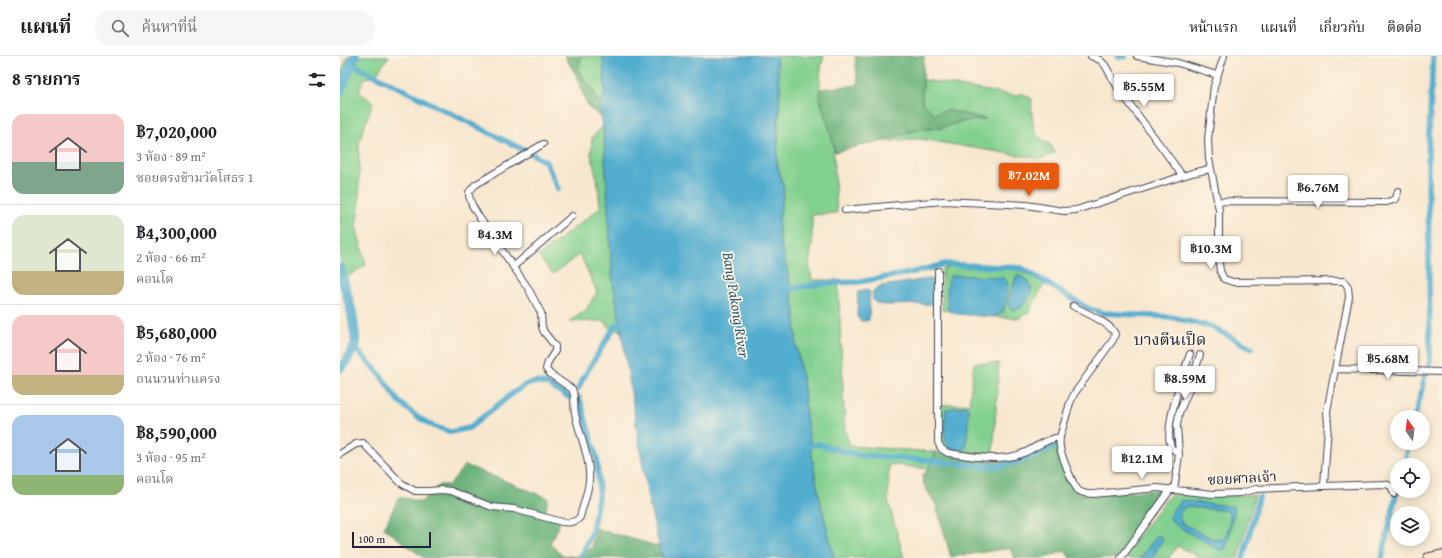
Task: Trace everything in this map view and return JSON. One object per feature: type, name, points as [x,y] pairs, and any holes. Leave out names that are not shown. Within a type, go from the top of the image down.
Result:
[{"type":"main road","points":[[1428,558],[1442,555]]},
{"type":"street","points":[[1091,56],[1100,60],[1105,65],[1118,88],[1179,171],[1181,176]]},
{"type":"street","points":[[1137,56],[1178,63],[1216,75]]},
{"type":"street","points":[[1224,56],[1216,75],[1208,139],[1210,169],[1220,221],[1219,263],[1221,274],[1226,280],[1233,282],[1339,281],[1347,283],[1349,297],[1327,411],[1328,425],[1324,486]]},
{"type":"street","points":[[340,454],[356,444],[363,443],[401,483],[415,491],[451,491],[492,507],[514,509],[562,522],[570,523],[578,520],[580,517],[589,482],[587,461],[574,412],[572,389],[550,374],[546,369],[548,362],[556,351],[555,346],[542,327],[541,313],[538,306],[528,288],[476,212],[469,196],[469,192],[475,185],[543,144]]},
{"type":"street","points":[[845,210],[943,201],[1026,205],[1064,211],[1083,208],[1181,176],[1210,169]]},
{"type":"street","points":[[1217,200],[1387,202],[1396,199],[1398,191]]},
{"type":"street","points":[[514,267],[572,216]]},
{"type":"street","points":[[938,271],[938,434],[940,448],[943,451],[948,452],[1000,458],[1026,452],[1044,441],[1060,437]]},
{"type":"street","name":"ซอยศาลเจ้า","points":[[1073,306],[1105,324],[1114,331],[1115,334],[1113,340],[1082,381],[1071,399],[1060,437],[1060,447],[1074,485],[1082,492],[1093,494],[1157,488],[1213,494],[1241,493],[1256,489],[1385,484],[1390,486]]},
{"type":"street","points":[[1178,452],[1172,449],[1170,443],[1171,413],[1190,354]]},
{"type":"street","points":[[1122,558],[1172,490],[1177,474],[1177,426],[1179,413],[1188,392],[1200,355]]},
{"type":"street","points":[[1335,369],[1442,372]]},
{"type":"green space","points":[[348,56],[389,56],[376,75],[364,79],[359,92],[373,102],[359,142],[359,208],[356,226],[366,265],[347,277],[340,259],[340,75]]},
{"type":"green space","points":[[565,56],[581,56],[578,70],[590,86],[599,103],[601,117],[588,107],[577,77]]},
{"type":"green space","points":[[581,56],[603,56],[605,93],[600,105],[592,88],[578,70]]},
{"type":"green space","points":[[776,56],[824,56],[821,67],[819,97],[833,140],[837,213],[812,215],[812,245],[809,263],[812,280],[838,280],[845,430],[850,446],[936,452],[928,469],[889,464],[888,501],[904,558],[834,558],[813,463],[806,415],[804,388],[796,344],[795,312],[787,268],[779,236],[779,219],[784,189],[777,163],[780,87]]},
{"type":"green space","points":[[855,56],[924,56],[922,102],[934,114],[947,110],[986,119],[960,122],[941,128],[917,130],[877,142],[835,152],[820,96],[820,89],[858,85]]},
{"type":"green space","points":[[923,80],[1017,96],[1021,93],[1032,99],[1032,116],[1036,133],[1049,143],[1055,153],[1041,159],[920,139],[877,142],[917,130],[941,128],[960,122],[984,119],[947,110],[934,114],[922,102]]},
{"type":"green space","points":[[603,125],[612,274],[621,331],[610,329],[605,321],[569,322],[586,310],[597,292],[580,254],[553,274],[538,256],[600,208],[598,185],[591,154],[592,138]]},
{"type":"green space","points":[[951,266],[1015,269],[1044,284],[1029,312],[1020,318],[993,317],[1003,312],[947,306],[949,311],[942,310],[942,269]],"holes":[[[1016,276],[1023,277],[1031,291],[1026,302],[1020,309],[1008,303]]]},
{"type":"green space","points":[[974,363],[999,363],[993,455],[950,451],[944,449],[942,445],[941,405],[969,404]]},
{"type":"green space","points":[[1056,442],[1069,477],[1080,494],[1162,490],[1166,492],[1118,558],[1071,558],[1064,551],[1045,558],[1014,558],[1010,548],[951,557],[936,505],[924,485],[922,477],[928,469],[936,452],[1001,461],[1048,443]]},
{"type":"green space","points":[[465,465],[548,498],[545,513],[562,517],[550,544],[562,555],[576,557],[592,548],[595,528],[660,547],[662,558],[424,558],[384,528],[399,497],[421,502],[439,485],[449,485]]},
{"type":"green space","points":[[1170,495],[1211,496],[1255,495],[1238,558],[1202,558],[1177,546],[1169,558],[1121,558]]},
{"type":"water","name":"Bang Pakong River","points":[[603,56],[776,56],[780,87],[777,163],[784,189],[779,219],[779,236],[787,268],[795,312],[796,345],[804,388],[806,415],[813,463],[834,558],[662,558],[648,498],[612,274],[603,125],[600,105],[605,93]]},
{"type":"water","points":[[958,275],[1004,278],[1008,283],[1007,299],[1003,312],[993,317],[957,314],[949,311],[947,293],[950,276]]},
{"type":"water","points":[[1016,276],[1024,278],[1029,282],[1031,293],[1025,304],[1014,310],[1010,308],[1008,303]]},
{"type":"water","points":[[928,279],[933,280],[934,304],[883,305],[876,303],[873,300],[873,291],[882,286]]},
{"type":"water","points":[[866,290],[870,292],[869,320],[860,321],[857,316],[858,292]]},
{"type":"water","points":[[967,406],[969,410],[966,449],[961,451],[948,448],[944,429],[946,409]]},
{"type":"water","points":[[1181,500],[1235,507],[1225,549],[1219,550],[1174,524],[1170,518],[1171,513]],"holes":[[[1190,506],[1228,511],[1230,521],[1224,539],[1214,540],[1182,523],[1179,517],[1183,509]]]},
{"type":"water","points":[[1157,536],[1161,536],[1163,539],[1152,558],[1140,558]]},
{"type":"waterway","points":[[340,91],[355,56]]},
{"type":"waterway","points":[[1118,56],[1125,57]]},
{"type":"waterway","points":[[1428,367],[1430,361],[1428,154],[1433,56]]},
{"type":"waterway","points":[[352,64],[546,162],[558,189]]},
{"type":"waterway","points":[[783,290],[827,283],[859,282],[910,273],[945,264],[1022,268],[1089,309],[1103,313],[1171,317],[1212,327],[1252,348]]},
{"type":"waterway","points":[[340,268],[352,313],[356,343],[346,362],[340,368]]},
{"type":"waterway","points":[[578,389],[615,326],[625,321]]},
{"type":"waterway","points":[[354,347],[379,373],[398,401],[416,416],[433,426],[451,432],[469,428],[513,393],[527,384],[536,382],[547,384],[567,396],[581,402]]},
{"type":"waterway","points":[[1417,410],[1425,376]]},
{"type":"waterway","points":[[579,397],[597,459],[599,492],[592,531],[581,558]]},
{"type":"waterway","points":[[803,447],[818,444],[857,455],[978,466],[1002,466],[1024,460],[1053,448]]},
{"type":"waterway","points":[[1406,458],[1407,450]]},
{"type":"waterway","points":[[1243,558],[1259,497]]},
{"type":"waterway","points":[[1382,558],[1395,498]]},
{"type":"district","name":"บางตีนเป็ด","points":[[1170,339]]}]
